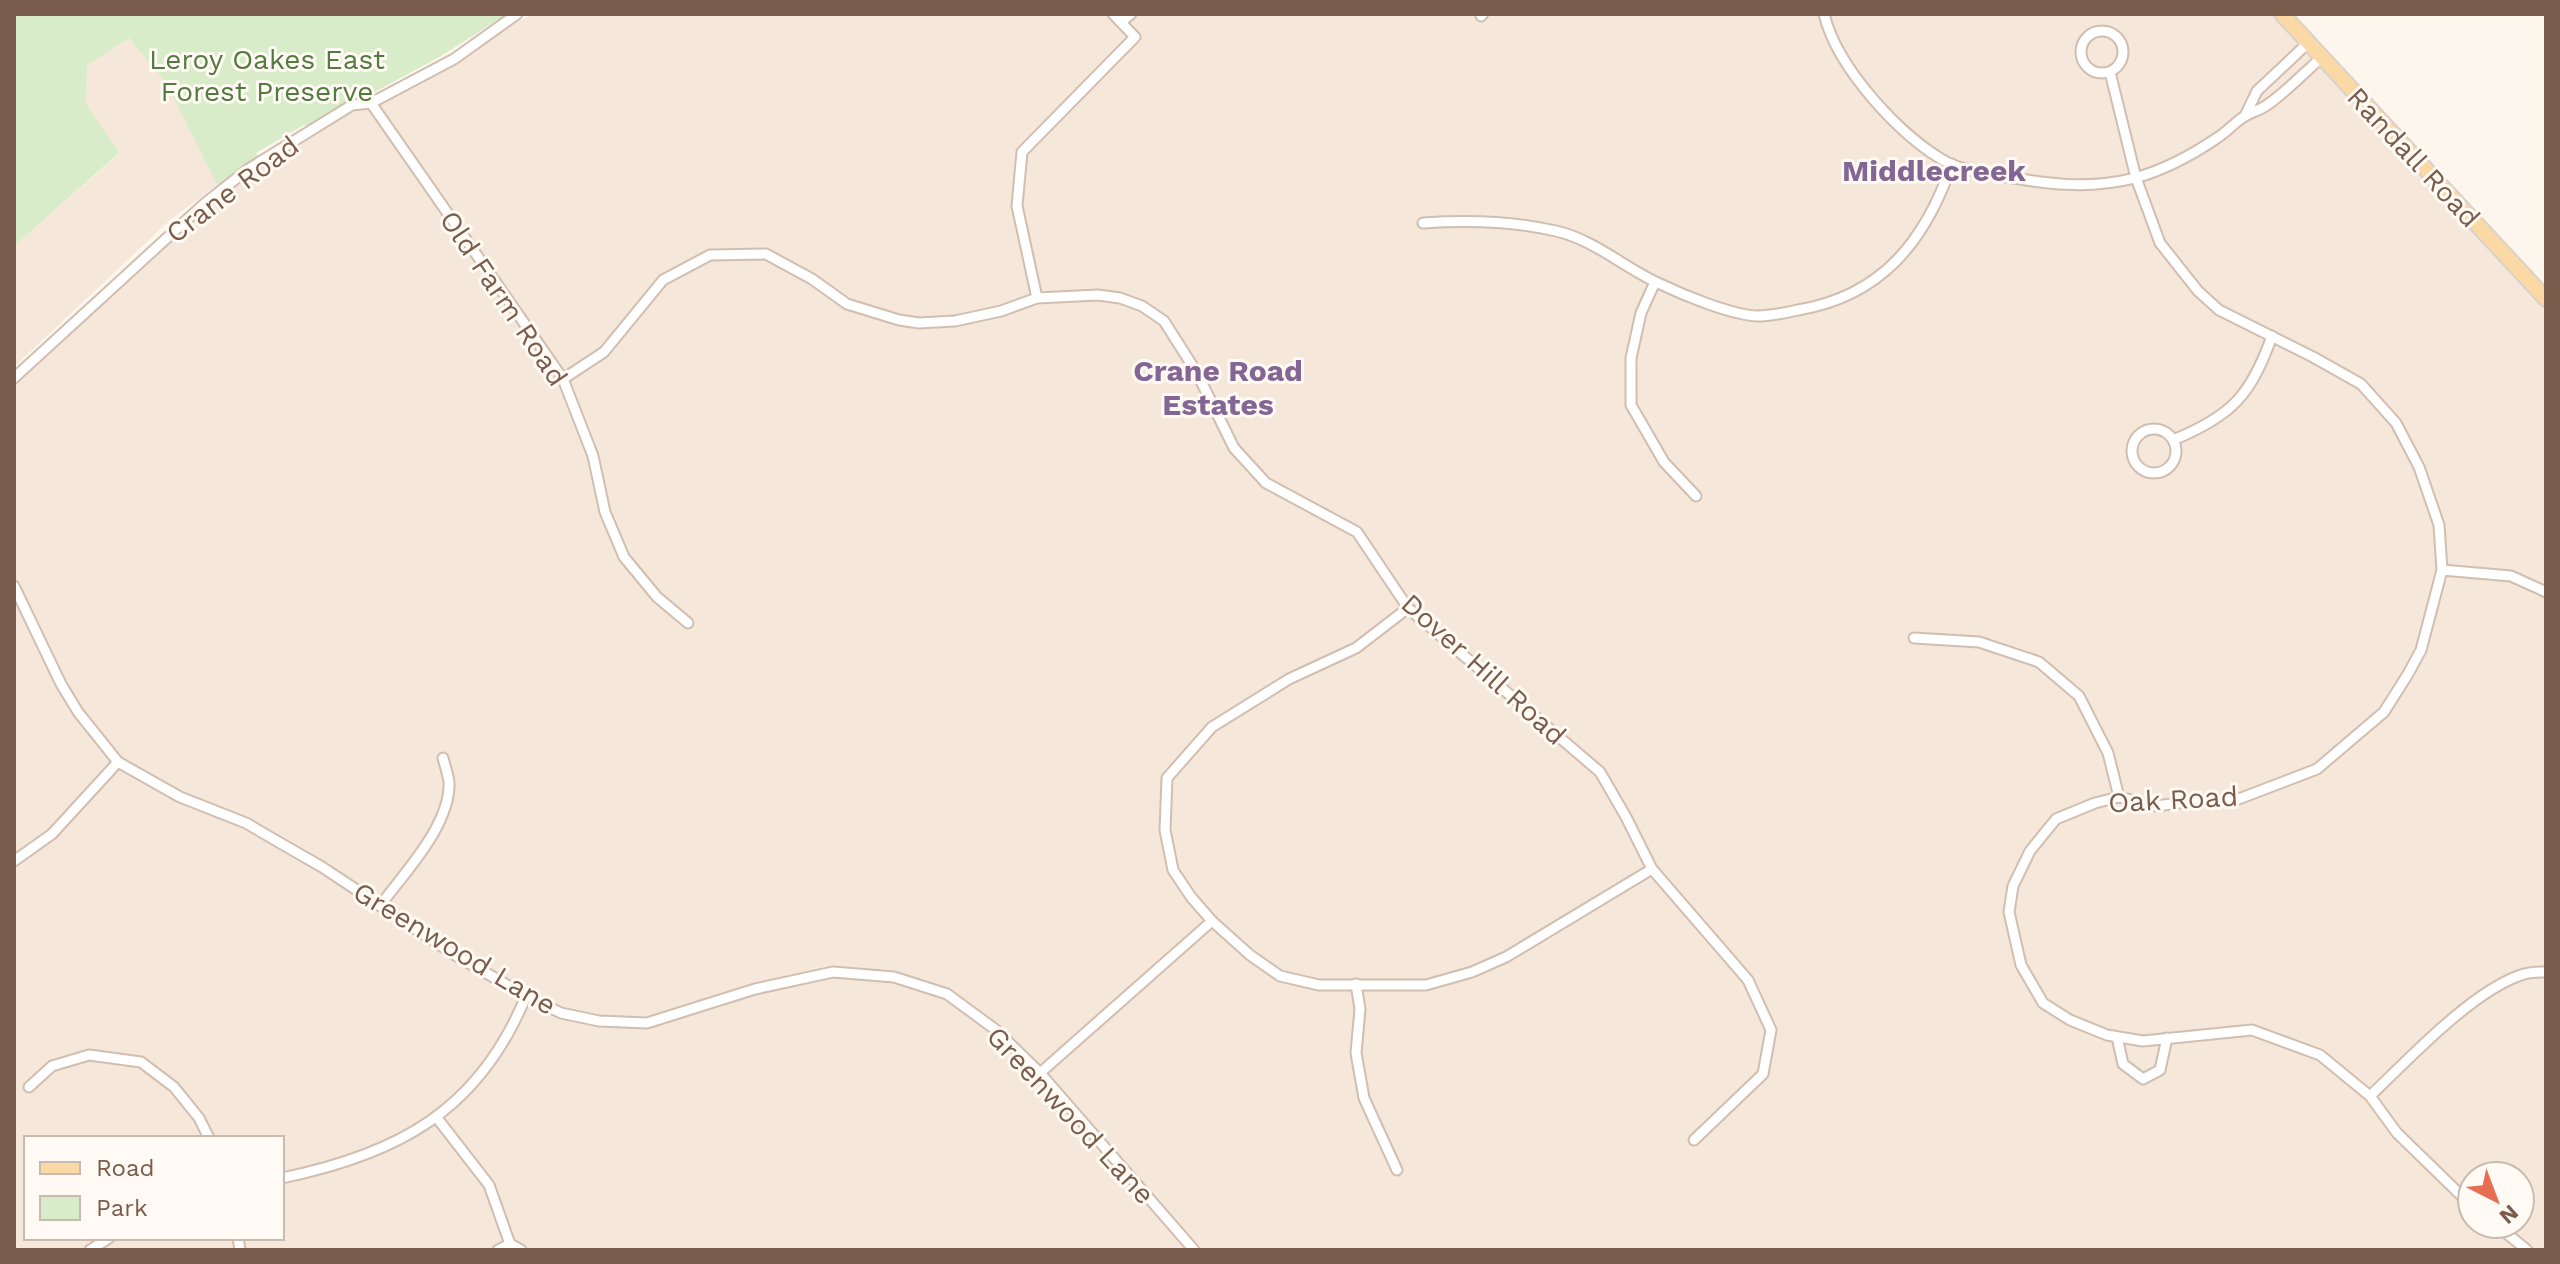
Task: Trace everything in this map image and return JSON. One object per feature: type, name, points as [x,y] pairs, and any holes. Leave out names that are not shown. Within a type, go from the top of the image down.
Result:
[{"type":"main road","name":"Randall Road","points":[[2282,14],[2546,299]]},
{"type":"street","name":"Crane Road","points":[[14,378],[180,224],[247,170],[352,105],[371,103],[454,59],[517,14]]},
{"type":"street","points":[[1037,298],[1017,206],[1022,152],[1135,37],[1113,14]]},
{"type":"street","points":[[1121,22],[1131,14]]},
{"type":"street","points":[[1824,14],[1844,57],[1868,93],[1916,141],[1952,164],[2029,183],[2051,185],[2102,184],[2136,178],[2195,152],[2245,116],[2266,106],[2322,57]]},
{"type":"street","points":[[2106,31],[2119,37],[2122,43],[2121,64],[2110,72],[2095,73],[2084,64],[2081,50],[2092,33],[2106,31]]},
{"type":"street","points":[[2245,116],[2257,91],[2308,43]]},
{"type":"street","name":"Oak Road","points":[[2110,72],[2136,178],[2160,243],[2198,291],[2219,310],[2361,384],[2396,423],[2419,467],[2439,525],[2442,570],[2421,650],[2400,687],[2384,712],[2317,769],[2236,800],[2202,800],[2156,806],[2119,797],[2056,819],[2030,851],[2013,886],[2009,912],[2021,965],[2043,1003],[2070,1020],[2107,1035],[2143,1041],[2252,1030],[2320,1055],[2370,1096],[2397,1133],[2456,1190]]},
{"type":"street","name":"Old Farm Road","points":[[371,103],[563,379],[593,456],[605,512],[624,557],[657,597],[688,623]]},
{"type":"street","points":[[1423,223],[1470,220],[1557,231],[1594,245],[1655,282],[1691,297],[1756,316],[1818,307],[1846,297],[1884,274],[1903,256],[1942,193],[1952,164]]},
{"type":"street","name":"Dover Hill Road","points":[[563,379],[604,352],[663,280],[710,255],[766,254],[812,279],[847,304],[919,323],[955,321],[1001,311],[1037,298],[1098,295],[1120,298],[1142,306],[1164,321],[1197,373],[1234,448],[1266,483],[1357,532],[1408,608],[1600,772],[1652,869],[1748,980],[1771,1030],[1763,1074],[1694,1140]]},
{"type":"street","points":[[1655,282],[1641,313],[1631,358],[1631,405],[1664,462],[1696,496]]},
{"type":"street","points":[[2173,440],[2195,431],[2235,404],[2251,386],[2272,336]]},
{"type":"street","points":[[2148,429],[2163,430],[2173,440],[2174,459],[2165,470],[2157,473],[2143,470],[2133,459],[2135,437],[2148,429]]},
{"type":"street","points":[[2442,570],[2511,576],[2546,592]]},
{"type":"street","name":"Greenwood Lane","points":[[14,586],[61,684],[78,712],[118,762],[180,797],[246,823],[322,867],[455,955],[526,996],[561,1013],[599,1021],[647,1023],[755,989],[833,972],[894,977],[947,994],[996,1030],[1040,1073],[1194,1250]]},
{"type":"street","points":[[1408,608],[1356,648],[1289,679],[1212,727],[1167,778],[1165,830],[1173,870],[1212,921],[1250,955],[1280,976],[1319,985],[1426,985],[1472,972],[1506,957],[1652,869]]},
{"type":"street","points":[[1914,638],[1979,642],[2039,662],[2079,696],[2108,753],[2119,797]]},
{"type":"street","points":[[380,906],[433,834],[447,805],[449,781],[443,758]]},
{"type":"street","points":[[14,861],[52,834],[118,762]]},
{"type":"street","points":[[1040,1073],[1212,921]]},
{"type":"street","points":[[2370,1096],[2441,1029],[2497,985],[2524,973],[2546,972]]},
{"type":"street","points":[[1356,984],[1360,1009],[1356,1053],[1364,1098],[1397,1170]]},
{"type":"street","points":[[284,1178],[324,1170],[366,1156],[401,1140],[437,1118],[484,1070],[512,1030],[526,996]]},
{"type":"street","points":[[2117,1037],[2123,1064],[2143,1079],[2160,1070],[2167,1038]]},
{"type":"street","points":[[29,1087],[52,1066],[89,1055],[141,1062],[174,1087],[199,1118],[208,1136]]},
{"type":"street","points":[[437,1118],[489,1185],[510,1244],[521,1250]]},
{"type":"street","points":[[498,1250],[510,1244]]},
{"type":"shaded area","points":[[532,14],[2272,14],[2546,311],[2546,1250],[14,1250],[14,383],[204,206],[363,105]]},
{"type":"shaded area","points":[[129,38],[166,83],[217,185],[171,219],[14,367],[14,246],[119,154],[86,103],[87,66]]},
{"type":"green space","name":"Leroy Oakes East Forest Preserve","points":[[14,14],[507,14],[441,56],[310,127],[304,125],[256,153],[258,156],[217,185],[166,83],[129,38],[87,66],[86,103],[119,153],[14,246]]},
{"type":"district","name":"Middlecreek","points":[[1934,171]]},
{"type":"district","name":"Crane Road Estates","points":[[1218,388]]}]
